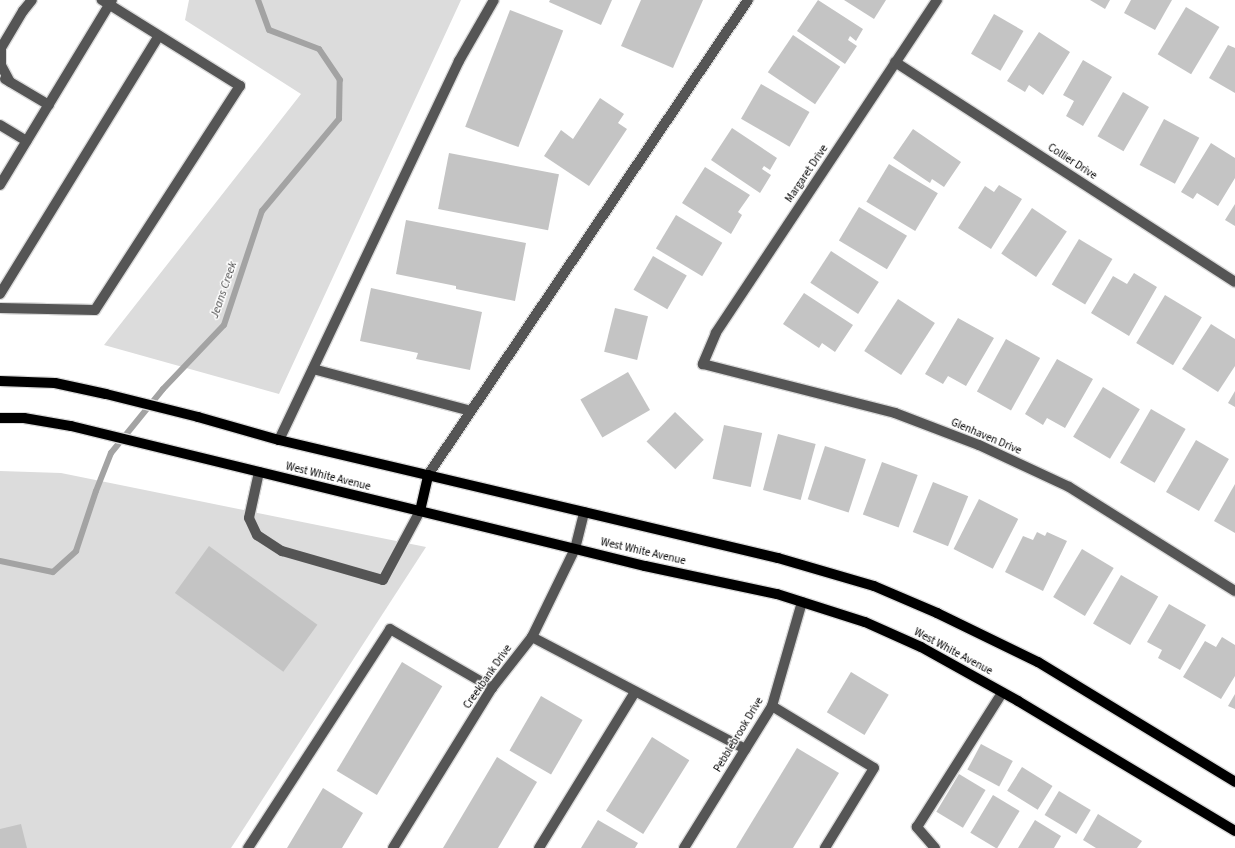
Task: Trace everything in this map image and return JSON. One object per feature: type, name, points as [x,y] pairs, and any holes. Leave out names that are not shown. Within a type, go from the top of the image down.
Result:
[{"type":"main road","points":[[0,381],[55,383],[106,394],[198,417],[279,440],[778,558],[874,586],[937,613],[1038,662],[1235,782]]},
{"type":"main road","name":"West White Avenue","points":[[0,418],[24,418],[71,426],[575,549],[777,594],[865,622],[921,647],[1002,692],[1235,831]]},
{"type":"main road","points":[[420,511],[428,475]]},
{"type":"street","points":[[10,82],[1,65],[1,48],[23,11],[32,0]]},
{"type":"street","points":[[279,440],[459,60],[494,0]]},
{"type":"street","points":[[428,475],[748,0]]},
{"type":"street","name":"Margaret Drive","points":[[703,364],[716,332],[937,0]]},
{"type":"street","points":[[0,185],[49,105],[108,2],[159,36],[240,86],[95,310],[0,308]]},
{"type":"street","points":[[0,294],[159,36]]},
{"type":"street","name":"Collier Drive","points":[[895,62],[1235,282]]},
{"type":"street","points":[[0,76],[49,105]]},
{"type":"street","points":[[0,125],[27,141]]},
{"type":"street","name":"Glenhaven Drive","points":[[703,364],[896,413],[979,445],[1069,486],[1235,591]]},
{"type":"street","points":[[313,369],[471,411]]},
{"type":"street","points":[[259,472],[250,518],[256,535],[282,551],[383,580],[420,511]]},
{"type":"street","name":"Creekbank Drive","points":[[393,848],[492,688],[532,637],[575,549],[584,512]]},
{"type":"street","name":"Pebblebrook Drive","points":[[684,848],[772,706],[802,602]]},
{"type":"street","points":[[248,848],[390,629],[492,688]]},
{"type":"street","points":[[532,637],[745,749]]},
{"type":"street","points":[[538,848],[635,692]]},
{"type":"street","points":[[935,848],[917,827],[1002,692]]},
{"type":"street","points":[[772,706],[874,768],[824,848]]},
{"type":"shaded area","points":[[189,0],[461,0],[279,394],[104,345],[301,94],[185,20]]},
{"type":"shaded area","points":[[0,471],[61,473],[426,547],[231,848],[0,848]]},
{"type":"building","points":[[550,0],[612,0],[601,25],[549,2]]},
{"type":"building","points":[[641,0],[703,0],[673,68],[621,46]]},
{"type":"building","points":[[818,0],[863,29],[856,41],[850,36],[848,40],[857,46],[845,64],[797,31]]},
{"type":"building","points":[[844,0],[886,0],[874,19]]},
{"type":"building","points":[[1090,0],[1110,0],[1105,9]]},
{"type":"building","points":[[1131,0],[1172,0],[1155,30],[1124,13]]},
{"type":"building","points":[[1186,7],[1219,27],[1191,74],[1158,54]]},
{"type":"building","points":[[510,10],[563,30],[518,147],[465,127]]},
{"type":"building","points":[[994,14],[1023,31],[1000,71],[971,54]]},
{"type":"building","points":[[1039,32],[1070,52],[1043,95],[1029,85],[1025,92],[1007,81]]},
{"type":"building","points":[[793,35],[840,67],[815,104],[768,72]]},
{"type":"building","points":[[1228,45],[1235,48],[1235,93],[1209,78]]},
{"type":"building","points":[[1083,60],[1112,77],[1083,126],[1066,116],[1074,101],[1063,95]]},
{"type":"building","points":[[761,84],[809,112],[789,147],[741,119]]},
{"type":"building","points":[[1123,92],[1149,107],[1123,151],[1098,136]]},
{"type":"building","points":[[600,98],[624,114],[618,123],[627,129],[589,186],[544,156],[561,130],[573,139]]},
{"type":"building","points":[[1164,119],[1199,138],[1175,184],[1140,165]]},
{"type":"building","points":[[732,128],[777,158],[770,170],[764,166],[762,169],[771,175],[760,193],[711,160]]},
{"type":"building","points":[[913,129],[961,162],[944,187],[932,179],[930,183],[893,158]]},
{"type":"building","points":[[1211,143],[1235,158],[1235,178],[1218,206],[1197,193],[1193,199],[1181,192]]},
{"type":"building","points":[[449,153],[559,174],[548,230],[438,209]]},
{"type":"building","points":[[889,164],[938,193],[915,231],[866,202]]},
{"type":"building","points":[[705,167],[750,195],[738,212],[742,215],[731,234],[682,203]]},
{"type":"building","points":[[999,185],[1022,199],[991,249],[958,228],[985,186],[994,192]]},
{"type":"building","points":[[1235,204],[1235,226],[1225,220]]},
{"type":"building","points":[[859,207],[907,236],[887,269],[839,240]]},
{"type":"building","points":[[1032,208],[1067,231],[1036,277],[1001,254]]},
{"type":"building","points":[[676,215],[722,243],[702,276],[656,248]]},
{"type":"building","points":[[406,220],[526,243],[515,301],[456,289],[456,286],[396,274]]},
{"type":"building","points":[[1079,239],[1112,259],[1085,305],[1052,284]]},
{"type":"building","points":[[831,251],[879,282],[858,314],[810,283]]},
{"type":"building","points":[[653,256],[687,276],[667,309],[634,290]]},
{"type":"building","points":[[1134,273],[1157,287],[1129,336],[1091,313],[1113,276],[1127,284]]},
{"type":"building","points":[[371,288],[482,312],[470,370],[416,359],[418,353],[360,341]]},
{"type":"building","points":[[804,293],[853,325],[835,352],[822,343],[819,348],[783,324]]},
{"type":"building","points":[[1165,295],[1202,317],[1173,365],[1136,343]]},
{"type":"building","points":[[898,299],[935,323],[901,375],[864,351]]},
{"type":"building","points":[[615,308],[648,316],[637,360],[604,352]]},
{"type":"building","points":[[958,318],[994,338],[966,386],[948,376],[943,384],[925,374]]},
{"type":"building","points":[[1211,324],[1235,339],[1235,366],[1218,392],[1182,369]]},
{"type":"building","points":[[1006,339],[1040,358],[1011,410],[977,391]]},
{"type":"building","points":[[1057,359],[1093,379],[1065,428],[1047,418],[1043,425],[1025,414]]},
{"type":"building","points":[[628,372],[650,410],[602,438],[580,400]]},
{"type":"building","points":[[1103,387],[1140,409],[1110,459],[1073,437]]},
{"type":"building","points":[[1235,391],[1235,407],[1228,403]]},
{"type":"building","points":[[1151,409],[1186,429],[1155,483],[1120,463]]},
{"type":"building","points":[[675,412],[704,440],[675,469],[647,441]]},
{"type":"building","points":[[724,425],[762,433],[751,487],[713,479]]},
{"type":"building","points":[[778,434],[816,444],[801,500],[763,490]]},
{"type":"building","points":[[1196,440],[1229,459],[1199,511],[1166,492]]},
{"type":"building","points":[[825,446],[866,459],[849,513],[808,499]]},
{"type":"building","points":[[882,462],[918,475],[899,528],[863,515]]},
{"type":"building","points":[[933,482],[968,496],[948,546],[913,532]]},
{"type":"building","points":[[1235,484],[1235,533],[1214,521]]},
{"type":"building","points":[[979,499],[1018,519],[993,569],[954,549]]},
{"type":"building","points":[[1037,532],[1045,536],[1047,532],[1067,541],[1043,591],[1005,572],[1023,536],[1033,540]]},
{"type":"building","points":[[209,546],[317,625],[283,672],[175,593]]},
{"type":"building","points":[[1082,549],[1114,568],[1085,616],[1053,597]]},
{"type":"building","points":[[1121,575],[1158,596],[1130,645],[1093,623]]},
{"type":"building","points":[[1169,604],[1206,625],[1180,670],[1158,658],[1162,650],[1147,642]]},
{"type":"building","points":[[1222,637],[1235,645],[1235,676],[1221,699],[1183,677],[1205,641],[1216,647]]},
{"type":"building","points":[[402,662],[442,686],[377,795],[337,771]]},
{"type":"building","points":[[851,672],[889,695],[865,735],[827,712]]},
{"type":"building","points":[[1235,694],[1235,709],[1228,706]]},
{"type":"building","points":[[541,696],[583,720],[551,775],[510,751]]},
{"type":"building","points":[[652,737],[689,760],[643,834],[606,811]]},
{"type":"building","points":[[981,744],[1013,761],[999,787],[967,770]]},
{"type":"building","points":[[797,748],[839,773],[793,848],[736,848]]},
{"type":"building","points":[[497,757],[537,782],[498,848],[443,848]]},
{"type":"building","points":[[1022,767],[1053,786],[1038,810],[1007,791]]},
{"type":"building","points":[[959,774],[986,790],[963,828],[936,812]]},
{"type":"building","points":[[323,788],[363,813],[342,848],[287,848]]},
{"type":"building","points":[[1059,791],[1091,810],[1076,834],[1045,815]]},
{"type":"building","points":[[993,795],[1020,811],[997,848],[970,833]]},
{"type":"building","points":[[1098,814],[1142,841],[1137,848],[1096,848],[1083,840]]},
{"type":"building","points":[[598,820],[638,843],[635,848],[581,848]]},
{"type":"building","points":[[1035,820],[1061,836],[1054,848],[1018,848]]},
{"type":"building","points":[[21,824],[27,848],[0,848],[0,829]]},
{"type":"waterway","name":"Jeans Creek","points":[[0,561],[53,572],[76,551],[96,491],[111,453],[163,389],[224,325],[262,211],[339,119],[340,80],[319,49],[269,30],[258,0]]}]
